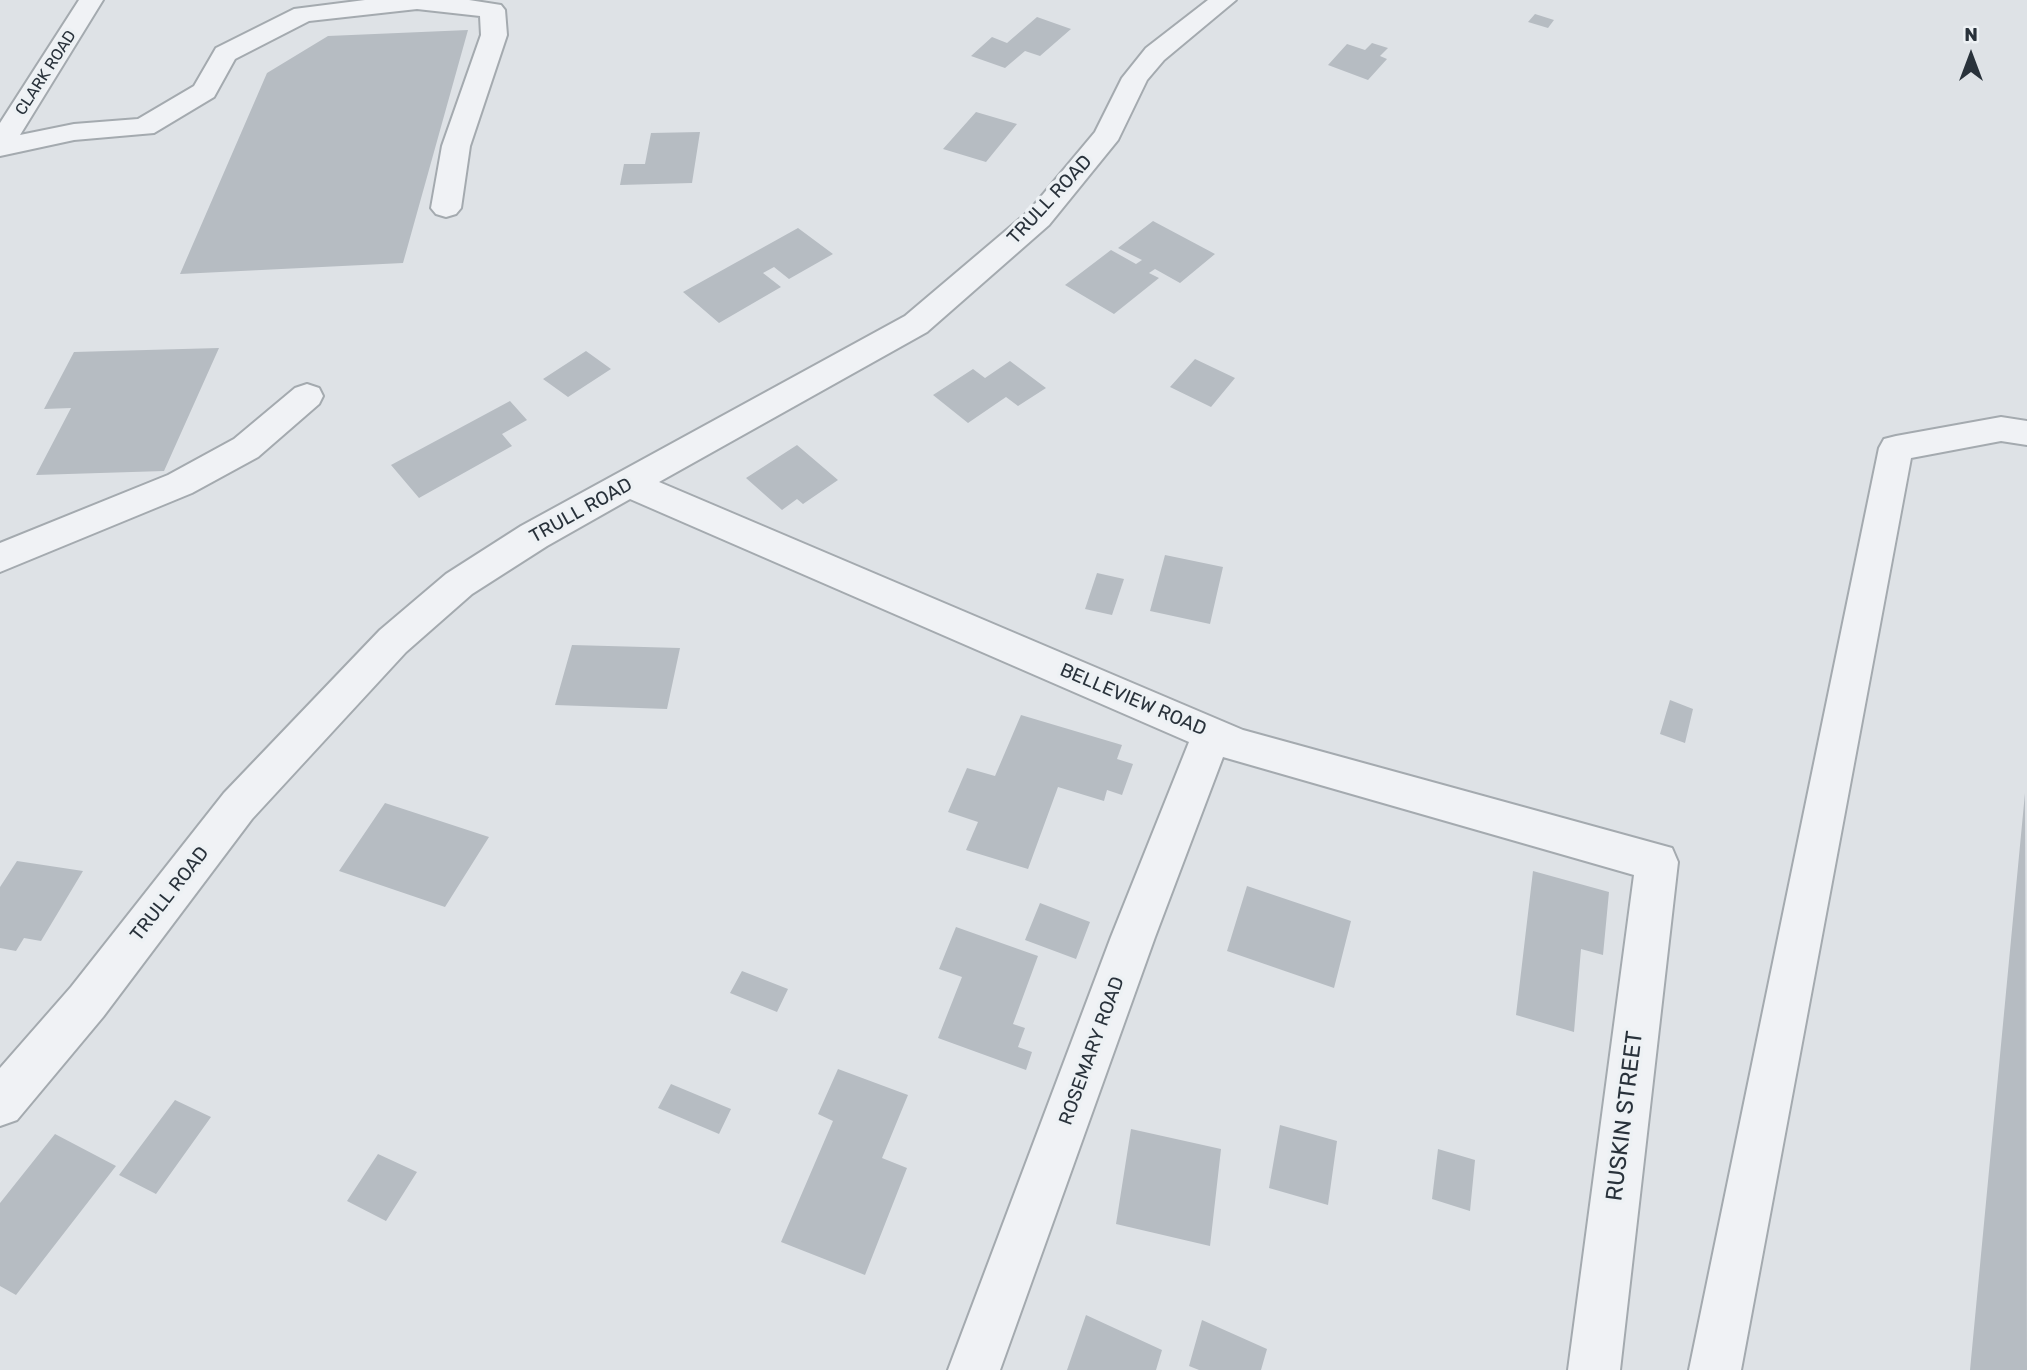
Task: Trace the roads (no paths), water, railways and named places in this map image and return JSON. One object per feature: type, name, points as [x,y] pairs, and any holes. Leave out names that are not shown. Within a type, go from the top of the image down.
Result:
[{"type":"street","name":"CLARK ROAD","points":[[0,146],[10,112],[67,41],[91,0]]},
{"type":"street","name":"TRULL ROAD","points":[[0,1103],[87,1002],[238,806],[393,641],[459,584],[534,536],[916,324],[1038,218],[1108,134],[1135,78],[1155,54],[1224,0]]},
{"type":"street","points":[[0,146],[74,131],[144,127],[205,91],[225,54],[303,14],[417,2],[492,9],[494,35],[472,94],[457,146],[446,208]]},
{"type":"street","points":[[0,558],[180,484],[246,448],[307,396]]},
{"type":"street","points":[[1716,1370],[1896,448],[2001,429],[2027,433]]},
{"type":"street","name":"BELLEVIEW ROAD","points":[[629,484],[1237,745],[1657,862]]},
{"type":"street","name":"ROSEMARY ROAD","points":[[974,1370],[1133,937],[1212,734]]},
{"type":"street","name":"RUSKIN STREET","points":[[1594,1370],[1657,862]]}]
